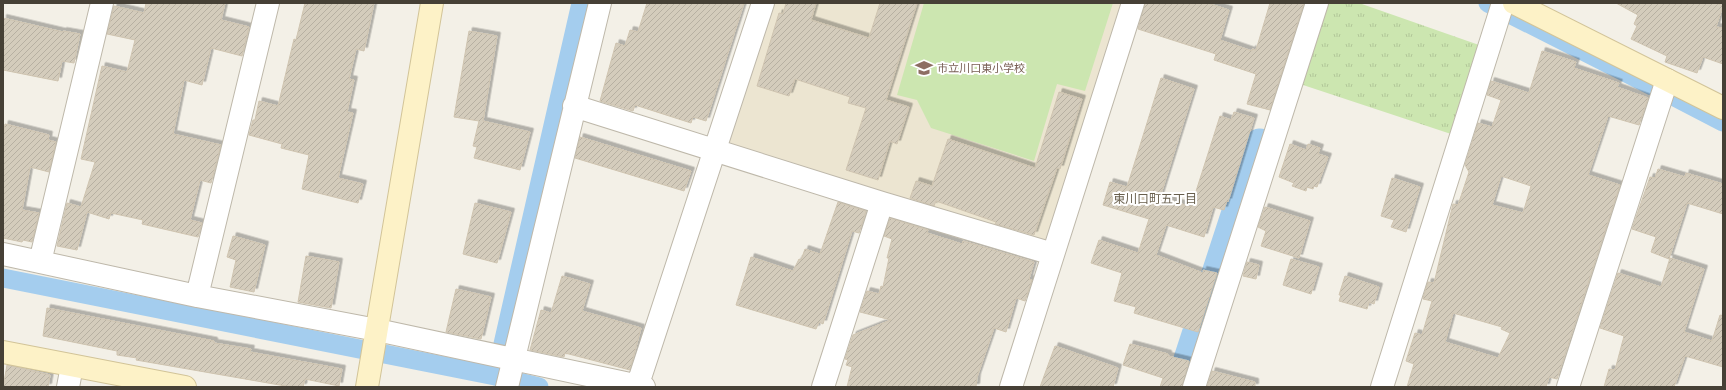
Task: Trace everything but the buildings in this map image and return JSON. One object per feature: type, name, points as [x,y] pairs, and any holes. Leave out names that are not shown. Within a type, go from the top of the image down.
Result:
[{"type":"street","points":[[40,262],[102,3]]},
{"type":"street","points":[[197,296],[268,3]]},
{"type":"street","points":[[368,378],[377,334],[432,3]]},
{"type":"street","points":[[507,387],[506,360],[600,3]]},
{"type":"street","points":[[3,254],[377,334],[640,387],[714,150],[762,3]]},
{"type":"street","points":[[1012,387],[1133,3]]},
{"type":"street","points":[[1194,387],[1317,3]]},
{"type":"street","points":[[1382,387],[1503,3]]},
{"type":"street","points":[[1514,3],[1723,108]]},
{"type":"street","points":[[1568,387],[1667,80]]},
{"type":"street","points":[[574,106],[882,203],[1053,254]]},
{"type":"street","points":[[823,387],[882,203]]},
{"type":"street","points":[[3,352],[70,377],[185,387]]},
{"type":"shaded area","name":"市立川口東小学校","points":[[770,3],[1121,3],[1046,243],[728,144]]},
{"type":"green space","points":[[924,3],[1113,3],[1085,91],[1057,84],[1034,161],[931,128],[917,100],[897,95]]},
{"type":"green space","points":[[1325,3],[1359,3],[1479,45],[1451,134],[1297,83]]},
{"type":"waterway","points":[[497,370],[581,3]]},
{"type":"waterway","points":[[1488,3],[1652,86]]},
{"type":"waterway","points":[[1671,95],[1723,122]]},
{"type":"waterway","points":[[1181,387],[1260,145]]},
{"type":"waterway","points":[[3,278],[495,376],[539,387]]},
{"type":"place","name":"市立川口東小学校","points":[[924,68]]},
{"type":"district","name":"東川口町五丁目","points":[[1155,199]]}]
